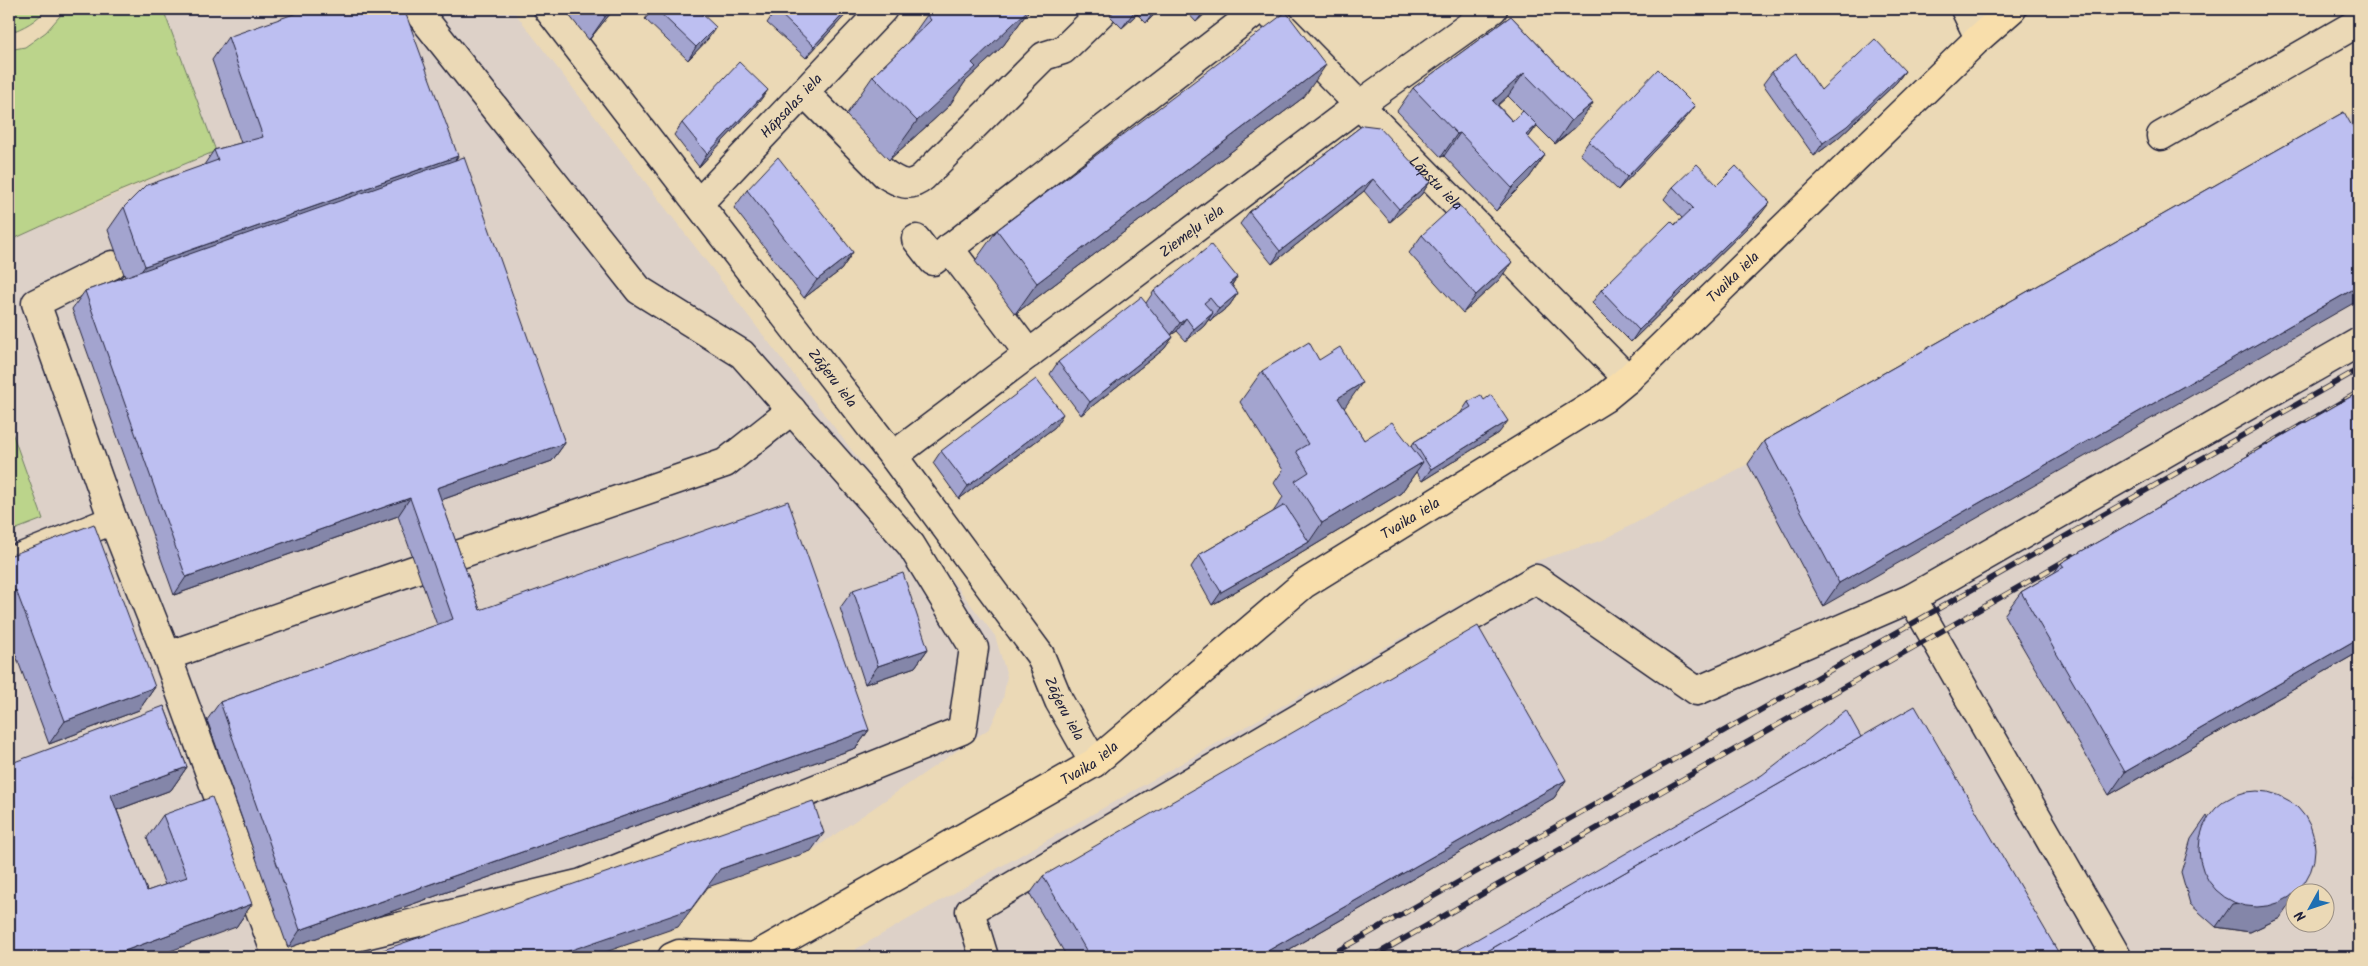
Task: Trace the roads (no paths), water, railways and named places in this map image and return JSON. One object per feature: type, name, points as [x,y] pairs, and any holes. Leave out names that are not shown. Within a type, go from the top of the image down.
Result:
[{"type":"main road","name":"Tvaika iela","points":[[672,957],[680,954],[754,957],[1094,763],[1304,584],[1605,398],[1628,378],[1979,38],[2012,9]]},
{"type":"street","points":[[112,265],[36,303],[113,520],[167,656],[275,957],[582,883],[962,730],[974,648],[911,545],[742,354],[639,290],[416,9]]},
{"type":"street","name":"Zāģeru iela","points":[[548,9],[893,456],[1040,655],[1059,701],[1094,763]]},
{"type":"street","name":"Hāpsalas iela","points":[[699,203],[883,9]]},
{"type":"street","points":[[916,239],[933,261],[1259,9]]},
{"type":"street","name":"Lāpstu iela","points":[[1265,9],[1628,378]]},
{"type":"street","name":"Ziemeļu iela","points":[[893,456],[1359,105],[1493,9]]},
{"type":"street","points":[[1965,9],[1979,38]]},
{"type":"street","points":[[804,92],[885,174],[900,183],[912,184],[923,177],[1044,56],[1063,50],[1103,11]]},
{"type":"street","points":[[2161,136],[2359,22]]},
{"type":"street","points":[[949,248],[1029,354]]},
{"type":"street","points":[[984,957],[970,911],[1536,580],[1698,691],[1912,598],[2359,342]]},
{"type":"street","points":[[443,560],[725,463],[792,410]]},
{"type":"street","points":[[9,562],[113,520]]},
{"type":"street","points":[[167,656],[417,569]]},
{"type":"street","points":[[1912,598],[2116,957]]},
{"type":"railway","points":[[1327,957],[2359,369]]},
{"type":"railway","points":[[2250,455],[2359,392]]},
{"type":"railway","points":[[1372,957],[2073,556]]}]
